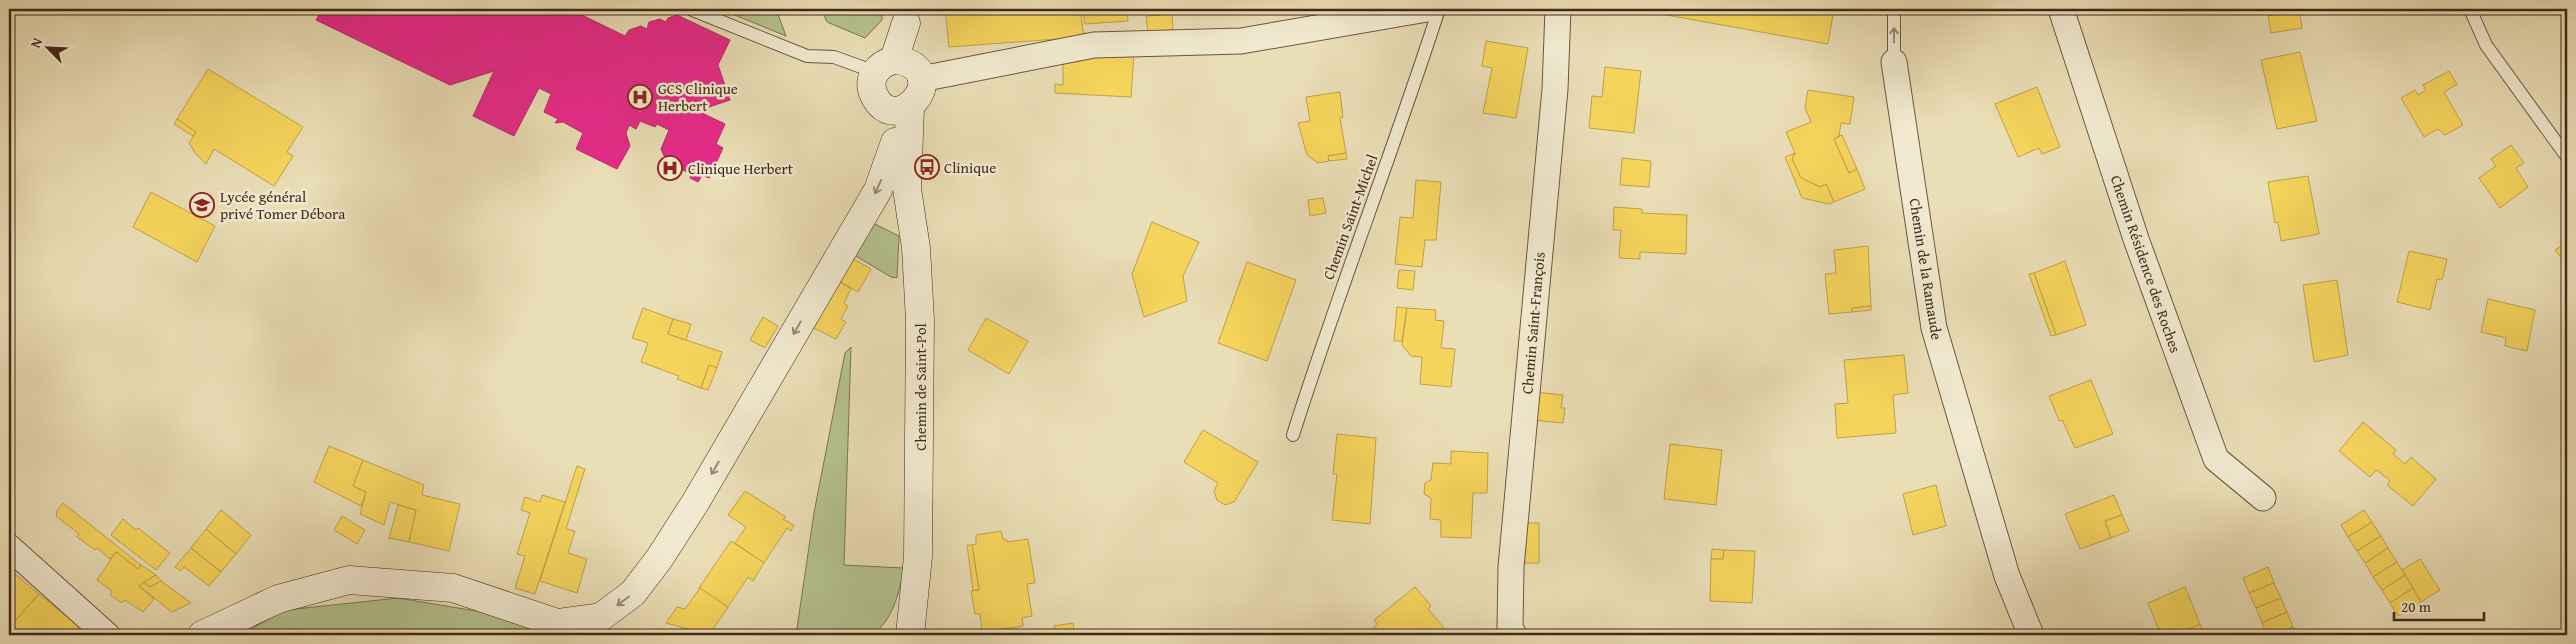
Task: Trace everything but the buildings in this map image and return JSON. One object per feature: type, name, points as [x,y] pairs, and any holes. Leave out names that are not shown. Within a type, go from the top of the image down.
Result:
[{"type":"main road","points":[[900,67],[872,87],[874,95],[884,107],[901,108],[920,95],[900,67],[906,16]]},
{"type":"main road","points":[[557,623],[602,618],[633,593],[659,559],[694,503],[878,190],[901,140],[901,108]]},
{"type":"main road","name":"Chemin de Saint-Pol","points":[[901,140],[916,248],[920,320],[918,556],[910,635]]},
{"type":"main road","points":[[202,635],[278,599],[349,580],[453,588],[590,634]]},
{"type":"street","points":[[900,67],[1094,45],[1241,42],[1427,9]]},
{"type":"street","name":"Chemin Saint-François","points":[[1514,635],[1510,628],[1511,567],[1555,89],[1558,9]]},
{"type":"street","name":"Chemin Résidence des Roches","points":[[2061,9],[2136,239],[2216,459],[2263,498]]},
{"type":"street","name":"Chemin de la Ramaude","points":[[1894,62],[1934,328],[2007,576],[2031,635]]},
{"type":"street","points":[[9,547],[107,635]]},
{"type":"lane","points":[[690,9],[807,56],[834,57],[900,67]]},
{"type":"lane","name":"Chemin Saint-Michel","points":[[1293,436],[1325,337],[1410,98],[1439,9]]},
{"type":"lane","name":"Chemin de la Ramaude","points":[[1894,9],[1894,62]]},
{"type":"lane","points":[[2470,9],[2486,45],[2567,157]]},
{"type":"green space","points":[[720,9],[776,9],[786,36]]},
{"type":"green space","points":[[821,9],[882,9],[882,20],[865,38],[827,22]]},
{"type":"green space","points":[[873,223],[899,236],[897,278],[891,277],[854,255]]},
{"type":"green space","points":[[851,347],[844,565],[904,568],[894,606],[884,623],[870,635],[796,635],[814,513],[845,353]]},
{"type":"green space","points":[[398,598],[500,615],[564,635],[239,635],[286,610]]},
{"type":"place","name":"GCS Clinique Herbert","points":[[640,97]]},
{"type":"place","name":"Clinique","points":[[927,167]]},
{"type":"place","name":"Clinique Herbert","points":[[670,168]]},
{"type":"place","name":"Lycée général privé Tomer Débora","points":[[202,205]]}]
